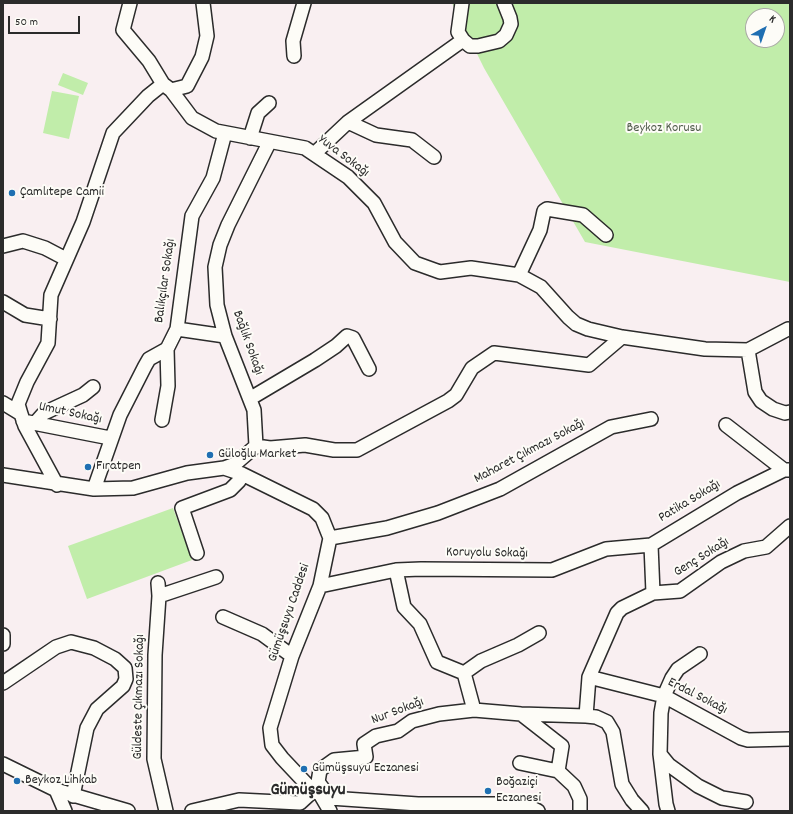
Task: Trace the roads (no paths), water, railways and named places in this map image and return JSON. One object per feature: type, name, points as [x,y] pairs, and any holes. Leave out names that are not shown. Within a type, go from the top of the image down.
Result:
[{"type":"street","name":"Yuva Sokağı","points":[[130,3],[123,30],[149,61],[167,87],[192,118],[216,131],[305,148],[348,177],[374,203],[395,242],[415,263],[440,272],[471,268],[519,275],[541,287],[576,324],[588,329],[622,337],[705,349],[748,350]]},
{"type":"street","points":[[57,484],[27,419],[18,404],[27,382],[48,343],[51,295],[83,222],[113,133],[148,96],[167,87],[187,86],[202,57],[207,36],[203,3]]},
{"type":"street","points":[[294,56],[292,41],[304,3]]},
{"type":"street","points":[[462,3],[458,32],[463,40],[470,46],[478,46],[499,41],[506,35],[511,24],[504,3]]},
{"type":"street","points":[[314,154],[348,122],[463,40]]},
{"type":"street","points":[[250,138],[258,113],[269,103]]},
{"type":"street","points":[[348,122],[376,135],[412,140],[434,157]]},
{"type":"street","name":"Balıkçılar Sokağı","points":[[167,349],[177,329],[192,216],[213,178],[225,133]]},
{"type":"street","name":"Bağlık Sokağı","points":[[256,446],[254,410],[251,398],[225,336],[217,306],[215,267],[220,245],[269,142]]},
{"type":"street","points":[[519,275],[540,230],[544,211],[547,209],[584,215],[606,235]]},
{"type":"street","points":[[3,246],[23,241],[45,248],[66,259]]},
{"type":"street","points":[[3,302],[26,315],[50,319]]},
{"type":"street","points":[[177,329],[225,336]]},
{"type":"street","points":[[788,330],[748,350],[755,392],[761,401],[772,409],[785,413],[790,412]]},
{"type":"street","points":[[251,398],[315,360],[336,346],[347,336],[353,338],[369,369]]},
{"type":"street","points":[[3,475],[94,489],[133,488],[187,473],[224,468],[235,464],[256,446],[270,448],[306,445],[334,450],[357,450],[448,402],[456,395],[472,368],[494,353],[589,365],[622,337]]},
{"type":"street","points":[[94,489],[110,438],[120,415],[149,359],[167,349],[168,386],[162,420]]},
{"type":"street","points":[[27,419],[83,395],[93,387]]},
{"type":"street","points":[[3,403],[27,419]]},
{"type":"street","name":"Umut Sokağı","points":[[27,419],[110,438]]},
{"type":"street","name":"Maharet Çıkmazı Sokağı","points":[[330,538],[386,528],[438,512],[500,489],[611,427],[651,419]]},
{"type":"street","points":[[726,425],[787,470]]},
{"type":"street","points":[[224,468],[242,474],[313,509],[322,518],[330,538]]},
{"type":"street","name":"Patika Sokağı","points":[[651,545],[737,492],[787,470]]},
{"type":"street","points":[[197,553],[182,508],[230,490],[239,481],[242,474]]},
{"type":"street","name":"Genç Sokağı","points":[[586,716],[589,677],[617,613],[628,604],[653,593],[680,591],[722,562],[744,551],[766,547],[790,526]]},
{"type":"street","name":"Gümüşsuyu Caddesi","points":[[323,799],[282,758],[272,745],[270,728],[292,656],[320,586],[330,538]]},
{"type":"street","points":[[651,545],[653,593]]},
{"type":"street","name":"Koruyolu Sokağı","points":[[320,586],[396,570],[552,570],[606,549],[651,545]]},
{"type":"street","points":[[396,570],[404,607],[420,624],[437,662],[464,673]]},
{"type":"street","points":[[159,596],[216,577]]},
{"type":"street","name":"Güldeste Çıkmazı Sokağı","points":[[158,583],[159,596],[155,655],[154,759],[166,811]]},
{"type":"street","points":[[223,617],[262,634],[292,656]]},
{"type":"street","points":[[464,673],[481,661],[518,645],[539,633]]},
{"type":"street","points":[[3,683],[56,647],[71,642],[94,648],[115,658],[125,668],[126,679],[123,686],[97,709],[87,728],[73,796]]},
{"type":"street","points":[[668,811],[660,754],[661,713],[664,696],[678,669],[700,654]]},
{"type":"street","points":[[464,673],[474,710]]},
{"type":"street","name":"Erdal Sokağı","points":[[589,677],[664,696],[741,738],[748,740],[790,739]]},
{"type":"street","name":"Nur Sokağı","points":[[323,799],[318,782],[320,770],[334,760],[366,757],[364,744],[376,736],[398,731],[412,721],[439,714],[474,710],[521,714],[586,716],[596,717],[607,722],[613,732],[622,784],[632,800],[642,811]]},
{"type":"street","points":[[521,714],[562,746],[558,771]]},
{"type":"street","points":[[660,754],[669,765],[698,786],[722,798],[746,802]]},
{"type":"street","points":[[520,763],[558,771],[574,786],[580,799],[580,811]]},
{"type":"street","points":[[3,764],[56,790],[128,811]]},
{"type":"street","points":[[56,790],[65,811]]},
{"type":"street","points":[[192,811],[237,806],[300,803],[323,799],[418,807],[524,804],[538,811]]},
{"type":"place","name":"Çamlıtepe Camii","points":[[12,193]]},
{"type":"place","name":"Güloğlu Market","points":[[210,455]]},
{"type":"place","name":"Fıratpen","points":[[88,467]]},
{"type":"place","name":"Gümüşsuyu Eczanesi","points":[[304,769]]},
{"type":"place","name":"Beykoz Lihkab","points":[[17,781]]},
{"type":"place","name":"Boğaziçi Eczanesi","points":[[488,791]]},
{"type":"district","name":"Gümüşsuyu","points":[[308,792]]},
{"type":"park label","name":"Beykoz Korusu","points":[[664,129]]}]
